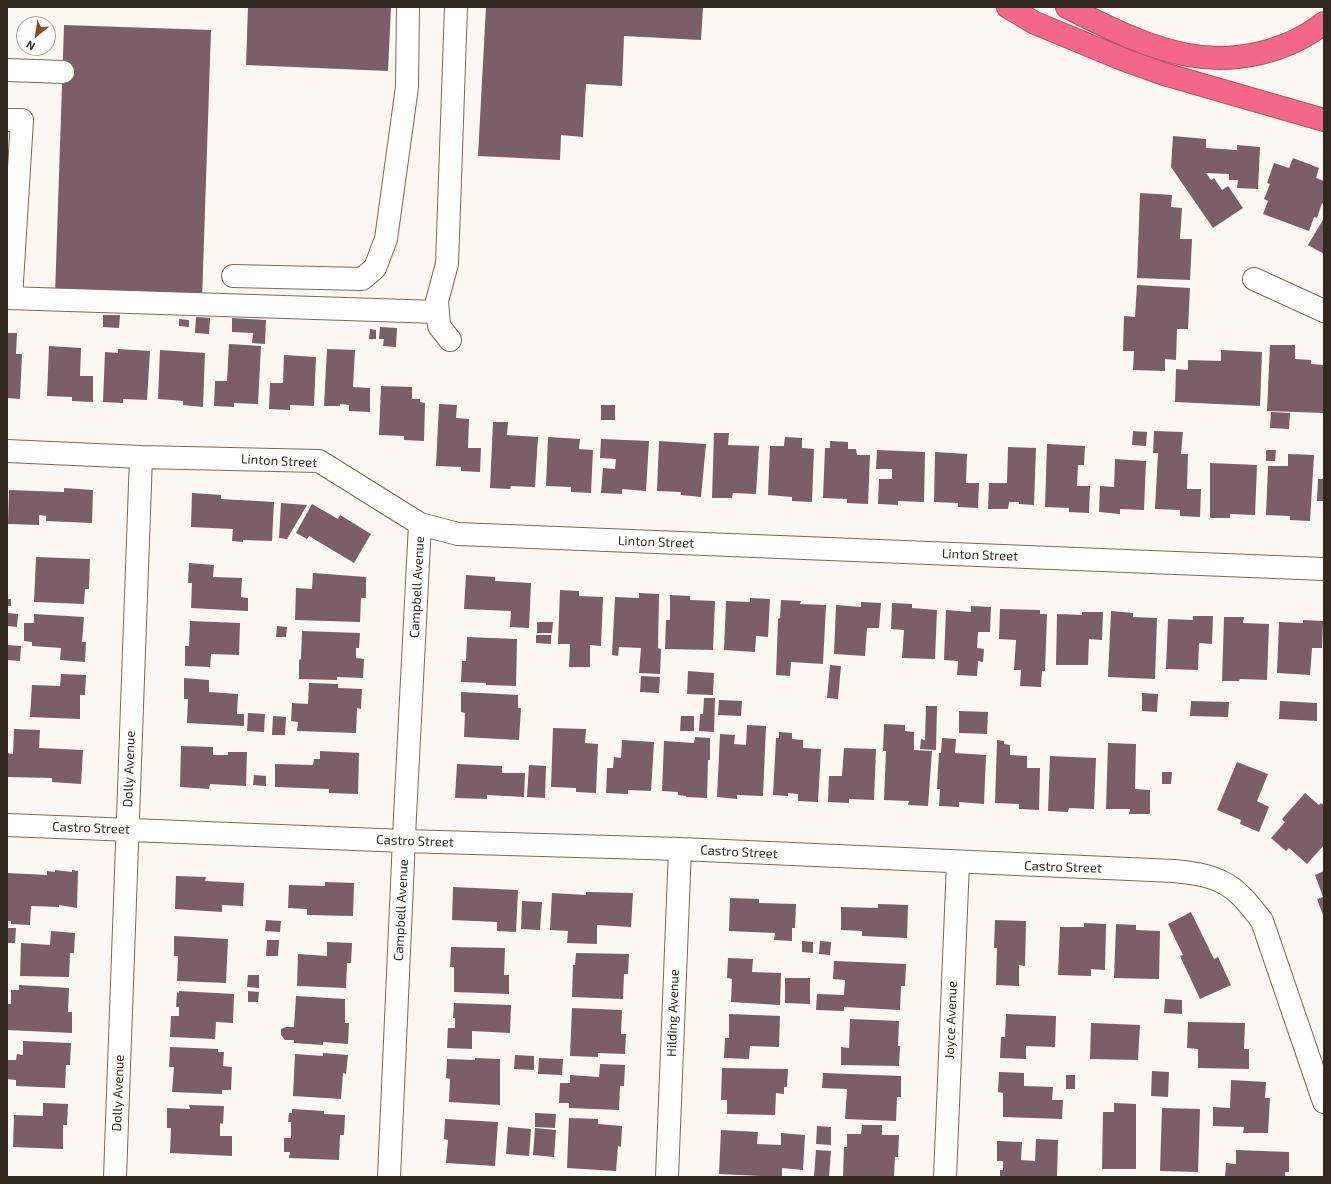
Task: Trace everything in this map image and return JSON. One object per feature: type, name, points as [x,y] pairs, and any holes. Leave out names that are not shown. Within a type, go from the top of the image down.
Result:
[{"type":"highway","points":[[1008,7],[1035,23],[1129,62],[1164,74],[1324,120]]},
{"type":"highway","points":[[1066,7],[1106,27],[1147,44],[1189,55],[1220,58],[1249,56],[1281,48],[1311,33],[1324,23]]},
{"type":"street","points":[[233,276],[362,279],[375,268],[386,239],[407,87],[408,7]]},
{"type":"street","points":[[450,340],[440,326],[437,301],[447,264],[456,7]]},
{"type":"street","points":[[7,70],[63,72]]},
{"type":"street","points":[[7,120],[22,120],[9,298],[438,312]]},
{"type":"street","points":[[1254,279],[1324,311]]},
{"type":"street","name":"Linton Street","points":[[7,451],[141,458],[319,461],[420,524],[458,534],[1324,569]]},
{"type":"street","name":"Dolly Avenue","points":[[115,1177],[141,458]]},
{"type":"street","name":"Campbell Avenue","points":[[389,1177],[420,524]]},
{"type":"street","name":"Castro Street","points":[[7,825],[404,841],[680,849],[1174,871],[1200,874],[1223,882],[1244,898],[1262,921],[1324,1102]]},
{"type":"street","name":"Hilding Avenue","points":[[667,1177],[680,849]]},
{"type":"street","name":"Joyce Avenue","points":[[945,1177],[958,862]]},
{"type":"building","points":[[248,7],[391,7],[388,71],[246,65]]},
{"type":"building","points":[[486,7],[703,7],[701,40],[624,36],[622,86],[586,84],[583,137],[561,135],[560,160],[478,156]]},
{"type":"building","points":[[64,25],[211,30],[202,300],[55,295]]},
{"type":"building","points":[[1173,136],[1206,139],[1206,148],[1237,150],[1237,145],[1260,147],[1258,189],[1237,188],[1238,180],[1229,180],[1229,174],[1206,173],[1211,180],[1214,178],[1222,190],[1228,186],[1243,208],[1213,228],[1171,167]]},
{"type":"building","points":[[1293,158],[1319,168],[1316,178],[1324,181],[1324,204],[1322,203],[1317,218],[1314,217],[1309,231],[1263,214],[1268,201],[1264,199],[1270,184],[1267,183],[1274,163],[1289,168]]},
{"type":"building","points":[[1140,193],[1172,195],[1171,207],[1182,208],[1180,239],[1192,239],[1190,280],[1137,278]]},
{"type":"building","points":[[1324,218],[1324,254],[1308,245]]},
{"type":"building","points":[[1137,285],[1190,288],[1188,329],[1177,329],[1176,360],[1165,359],[1165,371],[1133,370],[1134,351],[1123,351],[1124,316],[1135,317]]},
{"type":"building","points":[[103,315],[120,315],[119,328],[103,327]]},
{"type":"building","points":[[196,317],[210,318],[209,334],[195,333]]},
{"type":"building","points":[[232,318],[266,320],[265,344],[252,343],[253,333],[232,332]]},
{"type":"building","points":[[179,319],[189,320],[189,327],[179,326]]},
{"type":"building","points":[[380,327],[397,328],[396,347],[383,346],[384,339],[379,339]]},
{"type":"building","points":[[370,329],[376,330],[376,339],[369,339]]},
{"type":"building","points":[[7,333],[17,333],[16,354],[22,354],[20,399],[7,398]]},
{"type":"building","points":[[229,344],[261,346],[258,404],[234,403],[234,407],[214,406],[215,381],[227,381]]},
{"type":"building","points":[[1270,345],[1295,345],[1295,359],[1311,360],[1311,364],[1324,365],[1324,413],[1267,411]]},
{"type":"building","points":[[49,346],[81,348],[80,376],[93,376],[93,402],[72,401],[72,397],[47,396]]},
{"type":"building","points":[[118,349],[150,351],[147,400],[123,399],[123,403],[103,402],[105,352],[118,353]]},
{"type":"building","points":[[327,349],[355,350],[353,387],[370,388],[370,412],[349,411],[349,405],[340,404],[340,406],[324,406]]},
{"type":"building","points":[[160,350],[205,353],[203,407],[183,405],[183,401],[158,399]]},
{"type":"building","points":[[1221,350],[1262,352],[1260,406],[1175,402],[1176,369],[1188,370],[1188,360],[1221,361]]},
{"type":"building","points":[[284,355],[316,357],[314,406],[290,405],[290,410],[269,409],[270,383],[283,383]]},
{"type":"building","points":[[381,386],[412,387],[412,399],[420,399],[420,402],[425,403],[424,441],[404,440],[404,436],[379,435]]},
{"type":"building","points":[[439,404],[457,405],[456,418],[469,419],[468,448],[481,448],[480,472],[461,471],[461,467],[436,466]]},
{"type":"building","points":[[601,405],[615,405],[615,420],[601,420]]},
{"type":"building","points":[[1271,412],[1290,413],[1289,429],[1270,428]]},
{"type":"building","points":[[493,422],[508,422],[507,435],[538,437],[535,487],[511,486],[510,489],[490,488]]},
{"type":"building","points":[[1133,431],[1147,432],[1146,446],[1132,445]]},
{"type":"building","points":[[1154,431],[1183,432],[1181,454],[1188,454],[1187,489],[1201,489],[1200,517],[1180,516],[1180,510],[1155,509],[1158,453],[1153,453]]},
{"type":"building","points":[[714,433],[729,433],[728,445],[759,446],[756,494],[733,493],[732,498],[712,498]]},
{"type":"building","points":[[548,437],[580,439],[579,449],[593,450],[591,493],[571,492],[571,487],[546,486]]},
{"type":"building","points":[[785,437],[802,438],[802,448],[814,449],[812,502],[792,501],[792,497],[768,495],[770,446],[784,446]]},
{"type":"building","points":[[601,439],[649,441],[646,491],[622,489],[622,494],[601,493],[603,468],[615,469],[616,459],[600,458]]},
{"type":"building","points":[[659,441],[706,444],[701,497],[681,495],[681,492],[657,491]]},
{"type":"building","points":[[830,441],[848,442],[848,449],[856,449],[857,455],[870,455],[868,504],[847,503],[847,499],[823,498],[825,448],[830,448]]},
{"type":"building","points":[[1047,444],[1085,446],[1084,465],[1078,465],[1077,486],[1090,486],[1089,513],[1069,512],[1069,508],[1045,507]]},
{"type":"building","points":[[1008,447],[1036,448],[1034,505],[1009,502],[1008,509],[988,509],[989,483],[1007,483]]},
{"type":"building","points":[[877,450],[925,452],[924,502],[898,501],[898,505],[878,504],[879,479],[892,479],[892,469],[876,469]]},
{"type":"building","points":[[1266,450],[1276,450],[1275,461],[1266,461]]},
{"type":"building","points":[[935,452],[967,454],[966,483],[979,483],[978,508],[958,507],[958,503],[934,502]]},
{"type":"building","points":[[1288,454],[1314,455],[1310,521],[1290,520],[1290,516],[1266,515],[1268,466],[1288,466]]},
{"type":"building","points":[[1115,459],[1146,461],[1144,510],[1120,509],[1120,514],[1099,512],[1100,486],[1114,487]]},
{"type":"building","points":[[1210,463],[1257,465],[1255,515],[1230,514],[1230,518],[1210,518]]},
{"type":"building","points":[[1318,479],[1324,479],[1324,501],[1317,501]]},
{"type":"building","points":[[64,488],[93,490],[92,523],[46,521],[46,516],[39,515],[39,525],[8,524],[9,490],[64,492]]},
{"type":"building","points":[[192,493],[221,495],[221,499],[274,502],[272,541],[232,541],[233,529],[191,527]]},
{"type":"building","points":[[281,503],[307,505],[287,539],[279,538]]},
{"type":"building","points":[[312,504],[338,519],[340,515],[371,534],[354,563],[309,536],[307,539],[296,533]]},
{"type":"building","points":[[36,557],[90,559],[89,589],[85,589],[84,604],[34,602]]},
{"type":"building","points":[[189,563],[214,565],[213,577],[242,578],[241,597],[248,598],[248,611],[191,608],[192,583],[188,583]]},
{"type":"building","points":[[313,573],[366,577],[366,598],[361,598],[360,622],[295,620],[296,588],[312,589]]},
{"type":"building","points":[[466,575],[495,577],[495,581],[531,583],[529,628],[510,627],[511,611],[464,609]]},
{"type":"building","points":[[560,590],[579,591],[579,596],[603,597],[601,646],[590,645],[590,667],[569,667],[570,644],[558,644]]},
{"type":"building","points":[[639,593],[659,594],[658,648],[661,649],[660,674],[639,673],[641,648],[619,647],[618,656],[612,655],[615,597],[639,598]]},
{"type":"building","points":[[670,595],[690,596],[690,600],[715,601],[713,650],[665,649],[666,620],[670,620]]},
{"type":"building","points":[[750,598],[770,599],[768,637],[756,636],[755,652],[724,650],[726,601],[750,602]]},
{"type":"building","points":[[7,599],[11,599],[11,606],[7,606]]},
{"type":"building","points":[[781,600],[801,601],[800,604],[826,605],[823,664],[791,662],[790,676],[776,675],[778,619],[780,618]]},
{"type":"building","points":[[861,602],[881,603],[879,628],[867,628],[865,656],[834,654],[836,605],[861,607]]},
{"type":"building","points":[[892,603],[912,604],[912,608],[937,610],[935,659],[902,658],[904,630],[891,629]]},
{"type":"building","points":[[971,606],[991,607],[990,632],[978,632],[977,648],[984,649],[983,662],[978,661],[977,676],[957,675],[958,661],[944,660],[946,610],[971,612]]},
{"type":"building","points":[[1000,609],[1040,610],[1040,614],[1047,614],[1045,671],[1042,671],[1041,687],[1020,686],[1021,670],[1014,670],[1016,640],[999,639]]},
{"type":"building","points":[[1111,611],[1133,613],[1133,617],[1157,618],[1155,679],[1108,677]]},
{"type":"building","points":[[1082,612],[1103,612],[1102,640],[1089,639],[1088,665],[1056,665],[1057,614],[1082,615]]},
{"type":"building","points":[[7,613],[18,614],[17,627],[7,626]]},
{"type":"building","points":[[34,614],[84,617],[82,642],[86,642],[85,662],[60,660],[61,648],[32,646],[32,642],[24,641],[24,623],[34,623]]},
{"type":"building","points":[[1193,616],[1213,616],[1212,644],[1199,643],[1198,670],[1166,669],[1168,619],[1193,620]]},
{"type":"building","points":[[1224,617],[1244,617],[1243,623],[1269,624],[1267,680],[1240,679],[1239,681],[1222,681]]},
{"type":"building","points":[[1303,620],[1323,621],[1322,648],[1312,648],[1310,675],[1277,673],[1279,622],[1303,623]]},
{"type":"building","points":[[190,621],[240,623],[239,655],[211,654],[210,667],[185,666],[185,646],[189,646]]},
{"type":"building","points":[[537,622],[553,622],[552,633],[537,633]]},
{"type":"building","points":[[277,626],[287,627],[286,637],[276,637]]},
{"type":"building","points":[[302,631],[360,633],[359,648],[356,648],[356,658],[364,659],[363,678],[337,677],[337,680],[299,679]]},
{"type":"building","points":[[536,635],[551,635],[551,644],[536,643]]},
{"type":"building","points":[[467,637],[517,639],[516,686],[461,682],[462,661],[466,661]]},
{"type":"building","points":[[7,645],[21,646],[20,661],[7,660]]},
{"type":"building","points":[[830,665],[841,666],[838,699],[827,698]]},
{"type":"building","points":[[688,671],[714,673],[713,695],[687,694]]},
{"type":"building","points":[[61,674],[86,675],[85,695],[80,695],[80,719],[30,717],[32,685],[60,686]]},
{"type":"building","points":[[641,676],[660,677],[659,693],[640,692]]},
{"type":"building","points":[[184,678],[209,680],[209,692],[238,694],[237,714],[244,714],[244,726],[187,723],[188,699],[184,699]]},
{"type":"building","points":[[309,683],[338,684],[338,688],[362,689],[361,709],[357,708],[356,733],[297,731],[298,722],[291,721],[292,703],[308,704]]},
{"type":"building","points":[[461,692],[518,695],[518,708],[521,708],[519,740],[464,737],[465,713],[461,712]]},
{"type":"building","points":[[1142,693],[1158,694],[1157,712],[1142,711]]},
{"type":"building","points":[[704,698],[715,698],[714,732],[699,731],[700,714],[703,714]]},
{"type":"building","points":[[719,700],[742,701],[741,716],[718,715]]},
{"type":"building","points":[[1191,701],[1229,702],[1228,717],[1190,716]]},
{"type":"building","points":[[1280,701],[1317,703],[1317,721],[1279,719]]},
{"type":"building","points":[[926,706],[937,706],[936,750],[920,749],[921,739],[925,740]]},
{"type":"building","points":[[959,711],[988,712],[987,734],[959,733]]},
{"type":"building","points":[[248,713],[265,714],[264,732],[247,731]]},
{"type":"building","points":[[273,716],[286,717],[285,735],[272,735]]},
{"type":"building","points":[[681,716],[694,716],[694,731],[680,731]]},
{"type":"building","points":[[884,724],[905,725],[905,731],[914,732],[914,750],[932,751],[928,806],[908,805],[909,801],[884,800],[886,751],[883,751]]},
{"type":"building","points":[[747,725],[766,726],[763,796],[737,795],[737,799],[717,797],[720,734],[735,735],[734,744],[746,745]]},
{"type":"building","points":[[553,728],[586,729],[585,743],[598,744],[596,793],[576,792],[576,788],[551,787]]},
{"type":"building","points":[[14,729],[40,730],[39,748],[83,750],[81,784],[52,782],[52,778],[7,777],[7,753],[13,754]]},
{"type":"building","points":[[779,732],[792,733],[792,739],[803,740],[803,748],[821,749],[818,802],[798,801],[798,794],[788,793],[788,796],[773,795],[776,738],[779,738]]},
{"type":"building","points":[[695,737],[710,738],[707,798],[686,797],[678,795],[678,792],[662,791],[664,741],[694,743]]},
{"type":"building","points":[[942,738],[956,739],[955,753],[986,755],[984,804],[959,802],[959,807],[939,806],[940,789],[937,789],[939,753],[941,753]]},
{"type":"building","points":[[622,740],[654,742],[651,791],[628,790],[628,794],[606,793],[607,768],[613,768],[614,757],[621,758]]},
{"type":"building","points":[[997,740],[1004,741],[1004,744],[1010,745],[1010,755],[1027,756],[1027,768],[1040,768],[1039,810],[1019,809],[1019,804],[995,803]]},
{"type":"building","points":[[1108,743],[1136,744],[1135,789],[1150,790],[1150,814],[1129,814],[1130,809],[1106,809]]},
{"type":"building","points":[[181,746],[213,747],[213,755],[228,755],[228,752],[247,752],[246,786],[210,784],[209,789],[180,787]]},
{"type":"building","points":[[844,748],[876,749],[874,800],[849,799],[849,803],[828,802],[829,776],[842,776]]},
{"type":"building","points":[[320,751],[359,753],[358,794],[329,793],[329,789],[275,787],[275,764],[313,765],[314,759],[320,759]]},
{"type":"building","points":[[1050,756],[1096,758],[1094,809],[1069,808],[1068,812],[1048,811]]},
{"type":"building","points":[[1237,762],[1268,774],[1257,801],[1269,807],[1259,832],[1240,824],[1241,820],[1217,810]]},
{"type":"building","points":[[457,764],[502,766],[502,773],[525,773],[524,797],[487,795],[487,799],[455,798]]},
{"type":"building","points":[[529,765],[546,766],[545,798],[527,797]]},
{"type":"building","points":[[1162,772],[1172,772],[1171,784],[1162,784]]},
{"type":"building","points":[[254,775],[266,776],[266,786],[253,785]]},
{"type":"building","points":[[1305,793],[1319,805],[1321,803],[1324,805],[1324,845],[1307,864],[1289,848],[1286,851],[1271,838],[1285,822],[1282,819]]},
{"type":"building","points":[[55,870],[72,872],[72,870],[78,871],[77,908],[59,905],[59,907],[31,906],[30,925],[11,924],[11,921],[7,921],[7,873],[47,875],[47,871],[55,872]]},
{"type":"building","points":[[1324,871],[1324,918],[1317,899],[1323,897],[1315,875]]},
{"type":"building","points":[[176,876],[206,877],[205,881],[244,883],[243,906],[222,905],[222,912],[175,909]]},
{"type":"building","points":[[325,882],[354,883],[353,916],[307,915],[307,909],[288,908],[289,885],[325,886]]},
{"type":"building","points":[[453,887],[518,890],[516,932],[497,931],[497,922],[452,920]]},
{"type":"building","points":[[586,892],[633,893],[631,927],[597,925],[597,944],[567,943],[568,931],[550,930],[552,893],[586,895]]},
{"type":"building","points":[[730,898],[759,899],[759,903],[796,904],[795,928],[792,928],[792,941],[774,940],[775,933],[729,931]]},
{"type":"building","points":[[522,901],[542,902],[540,930],[521,929]]},
{"type":"building","points":[[878,904],[908,905],[907,938],[862,936],[862,931],[841,930],[841,907],[878,908]]},
{"type":"building","points":[[1191,912],[1214,959],[1218,957],[1231,985],[1200,999],[1180,956],[1183,955],[1168,924]]},
{"type":"building","points":[[266,920],[281,921],[280,932],[265,931]]},
{"type":"building","points":[[995,920],[1026,921],[1025,966],[1019,965],[1019,986],[996,985],[997,948],[994,948]]},
{"type":"building","points":[[1084,923],[1106,924],[1105,970],[1091,969],[1091,976],[1058,975],[1060,927],[1084,927]]},
{"type":"building","points":[[1116,924],[1136,925],[1136,930],[1160,931],[1159,979],[1114,978]]},
{"type":"building","points":[[7,928],[16,928],[15,943],[7,943]]},
{"type":"building","points":[[51,931],[75,933],[74,953],[70,953],[69,977],[20,976],[21,943],[50,945]]},
{"type":"building","points":[[174,936],[228,939],[226,983],[177,981],[178,956],[174,956]]},
{"type":"building","points":[[267,940],[279,940],[278,956],[266,956]]},
{"type":"building","points":[[802,941],[813,942],[813,953],[802,952]]},
{"type":"building","points":[[820,941],[831,942],[830,955],[819,954]]},
{"type":"building","points":[[327,942],[352,943],[351,963],[347,963],[346,988],[297,986],[298,954],[327,956]]},
{"type":"building","points":[[451,947],[505,948],[504,975],[509,975],[509,994],[454,992],[454,967],[450,967]]},
{"type":"building","points":[[576,953],[629,954],[628,974],[624,974],[623,999],[572,997],[573,965],[575,965]]},
{"type":"building","points":[[728,958],[753,959],[752,972],[781,973],[780,1005],[731,1002],[732,979],[727,978]]},
{"type":"building","points":[[834,961],[906,964],[905,986],[901,986],[900,1010],[844,1007],[844,1011],[816,1010],[817,994],[844,995],[845,980],[833,979]]},
{"type":"building","points":[[248,975],[259,975],[259,988],[247,987]]},
{"type":"building","points":[[785,978],[810,978],[810,1004],[785,1003]]},
{"type":"building","points":[[19,985],[69,988],[68,1012],[72,1012],[72,1033],[7,1030],[7,1004],[11,1004],[11,990],[19,990]]},
{"type":"building","points":[[179,991],[234,994],[233,1023],[216,1022],[215,1039],[170,1037],[171,1016],[179,1016],[179,1007],[176,1007],[177,992],[179,993]]},
{"type":"building","points":[[248,991],[259,992],[258,1002],[248,1002]]},
{"type":"building","points":[[296,996],[345,999],[345,1023],[349,1023],[348,1044],[323,1042],[323,1045],[294,1043],[294,1040],[285,1040],[281,1035],[281,1029],[286,1027],[294,1027]]},
{"type":"building","points":[[1165,999],[1182,1000],[1182,1014],[1164,1013]]},
{"type":"building","points":[[454,1003],[511,1005],[510,1033],[472,1031],[472,1049],[447,1048],[448,1028],[455,1028],[455,1018],[453,1018]]},
{"type":"building","points":[[572,1008],[622,1010],[621,1034],[626,1034],[625,1054],[598,1053],[598,1057],[570,1056]]},
{"type":"building","points":[[729,1014],[780,1016],[779,1047],[750,1046],[749,1059],[724,1058],[725,1038],[729,1038]]},
{"type":"building","points":[[1006,1014],[1056,1016],[1055,1047],[1026,1046],[1026,1059],[1000,1058],[1001,1037],[1005,1037]]},
{"type":"building","points":[[850,1019],[899,1021],[899,1066],[841,1065],[841,1047],[849,1048]]},
{"type":"building","points":[[1188,1022],[1245,1023],[1244,1049],[1249,1049],[1249,1069],[1198,1068],[1198,1049],[1187,1048]]},
{"type":"building","points":[[1091,1023],[1140,1025],[1138,1060],[1090,1059]]},
{"type":"building","points":[[23,1041],[71,1043],[70,1065],[66,1065],[65,1088],[16,1086],[16,1080],[7,1079],[7,1060],[16,1060],[17,1054],[23,1055]]},
{"type":"building","points":[[170,1047],[218,1049],[218,1052],[224,1052],[223,1066],[232,1067],[231,1090],[222,1090],[222,1094],[172,1092],[174,1067],[169,1067]]},
{"type":"building","points":[[323,1053],[348,1055],[346,1074],[343,1073],[341,1099],[293,1096],[295,1054],[323,1056]]},
{"type":"building","points":[[515,1055],[534,1056],[534,1070],[514,1069]]},
{"type":"building","points":[[475,1058],[500,1059],[500,1105],[449,1102],[450,1079],[446,1078],[447,1059],[475,1060]]},
{"type":"building","points":[[539,1058],[563,1059],[562,1075],[538,1074]]},
{"type":"building","points":[[600,1064],[625,1065],[624,1086],[620,1086],[619,1110],[569,1108],[569,1103],[559,1103],[560,1083],[570,1083],[570,1075],[599,1077]]},
{"type":"building","points":[[722,1068],[788,1069],[787,1087],[784,1087],[784,1094],[776,1093],[775,1115],[727,1114],[727,1100],[721,1100]]},
{"type":"building","points":[[1152,1071],[1169,1072],[1168,1097],[1151,1096]]},
{"type":"building","points":[[999,1072],[1024,1073],[1024,1086],[1053,1087],[1052,1100],[1063,1100],[1062,1119],[1003,1117],[1003,1093],[998,1092]]},
{"type":"building","points":[[823,1073],[901,1076],[901,1097],[897,1097],[896,1121],[845,1119],[847,1089],[822,1088]]},
{"type":"building","points":[[1066,1075],[1075,1075],[1075,1089],[1066,1089]]},
{"type":"building","points":[[1231,1080],[1266,1082],[1265,1098],[1270,1098],[1268,1133],[1243,1133],[1244,1127],[1213,1126],[1213,1107],[1230,1108]]},
{"type":"building","points":[[43,1103],[68,1104],[67,1125],[63,1125],[63,1149],[13,1147],[14,1115],[43,1116]]},
{"type":"building","points":[[1114,1103],[1136,1104],[1136,1169],[1102,1169],[1103,1112],[1114,1112]]},
{"type":"building","points":[[189,1105],[224,1106],[223,1124],[220,1123],[220,1136],[232,1136],[232,1156],[170,1153],[171,1128],[167,1128],[167,1108],[190,1109]]},
{"type":"building","points":[[1162,1108],[1200,1109],[1198,1172],[1160,1171]]},
{"type":"building","points":[[292,1109],[324,1111],[324,1114],[345,1115],[344,1135],[340,1135],[339,1160],[289,1158],[290,1152],[284,1152],[284,1138],[291,1138],[291,1122],[288,1122],[289,1113],[292,1113]]},
{"type":"building","points":[[535,1113],[556,1114],[555,1128],[535,1127]]},
{"type":"building","points":[[569,1118],[598,1119],[598,1124],[622,1126],[621,1147],[618,1146],[616,1171],[567,1168]]},
{"type":"building","points":[[445,1119],[498,1122],[495,1166],[446,1163],[448,1140],[444,1139]]},
{"type":"building","points":[[862,1125],[882,1125],[882,1135],[899,1135],[898,1157],[895,1157],[894,1177],[843,1177],[844,1147],[847,1147],[847,1134],[861,1134]]},
{"type":"building","points":[[817,1126],[831,1127],[831,1145],[816,1144]]},
{"type":"building","points":[[508,1127],[531,1129],[529,1156],[506,1154]]},
{"type":"building","points":[[535,1128],[556,1130],[554,1157],[533,1155]]},
{"type":"building","points":[[721,1130],[758,1132],[757,1144],[781,1145],[781,1133],[805,1135],[803,1170],[782,1168],[782,1177],[719,1174]]},
{"type":"building","points":[[1036,1139],[1058,1140],[1057,1177],[1000,1177],[1000,1170],[1003,1170],[1003,1161],[997,1161],[997,1141],[1022,1142],[1021,1160],[1035,1161]]},
{"type":"building","points":[[816,1150],[831,1151],[829,1177],[814,1176]]},
{"type":"building","points":[[1236,1150],[1289,1152],[1289,1172],[1285,1172],[1285,1177],[1225,1177],[1226,1163],[1236,1164]]}]
